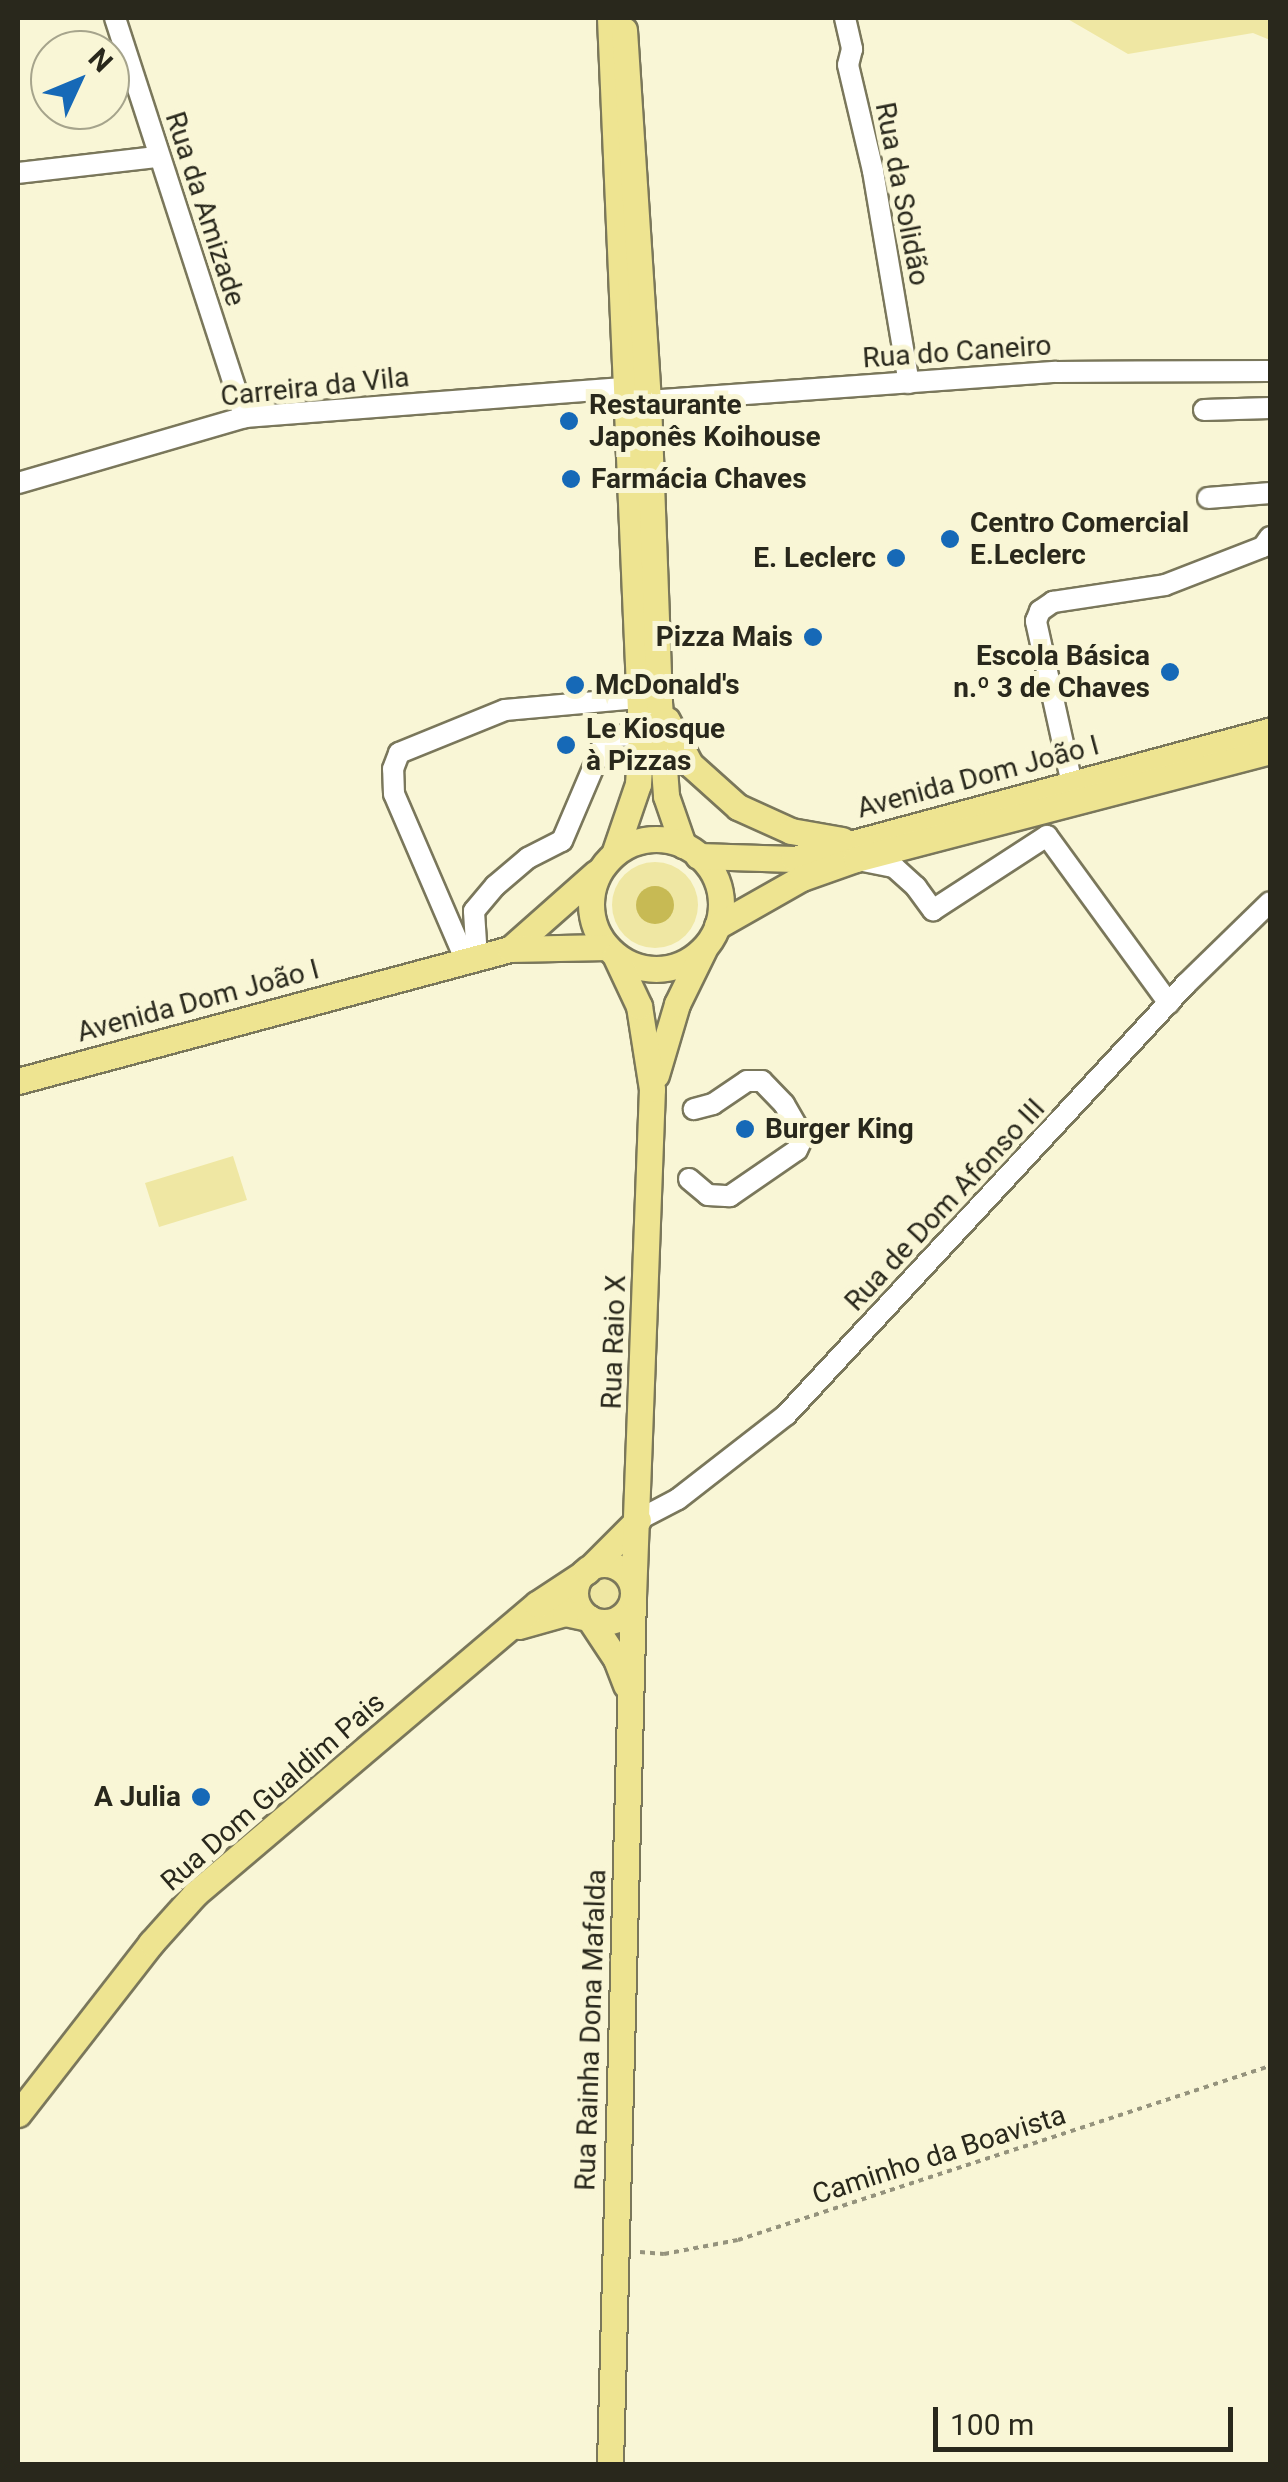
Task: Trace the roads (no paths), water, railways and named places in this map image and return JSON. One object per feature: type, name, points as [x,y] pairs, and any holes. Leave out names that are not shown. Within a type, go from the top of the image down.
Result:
[{"type":"main road","points":[[610,18],[650,700],[666,796],[691,850],[718,888],[710,937],[671,968],[632,965],[611,951],[591,909],[638,784],[641,735],[650,700]]},
{"type":"main road","points":[[622,18],[629,58],[634,397]]},
{"type":"main road","points":[[650,700],[682,752],[725,798],[776,826],[853,850]]},
{"type":"main road","name":"Avenida Dom João I","points":[[710,937],[853,850],[1072,784],[1270,731]]},
{"type":"main road","name":"Avenida Dom João I","points":[[691,850],[794,859],[853,850],[1270,751]]},
{"type":"main road","points":[[607,862],[647,840],[691,850]]},
{"type":"main road","name":"Avenida Dom João I","points":[[510,949],[607,862]]},
{"type":"main road","name":"Rua Raio X","points":[[652,1089],[677,1004],[710,937]]},
{"type":"main road","name":"Avenida Dom João I","points":[[18,1080],[510,949],[611,951]]},
{"type":"main road","name":"Rua Raio X","points":[[611,951],[639,1006],[652,1089],[633,1597]]},
{"type":"main road","name":"Rua Dom Gualdim Pais","points":[[18,2114],[151,1943],[195,1894],[554,1591],[586,1570],[638,1520]]},
{"type":"main road","points":[[589,1618],[600,1622],[622,1617],[633,1597],[627,1576],[619,1569],[608,1565],[586,1570],[575,1595],[589,1618],[616,1658],[632,1699]]},
{"type":"main road","name":"Rua Rainha Dona Mafalda","points":[[610,2464],[633,1597]]},
{"type":"main road","name":"Rua Dom Gualdim Pais","points":[[511,1628],[565,1613],[589,1618]]},
{"type":"street","name":"Rua da Amizade","points":[[115,18],[244,417]]},
{"type":"street","name":"Rua da Solidão","points":[[845,18],[852,49],[848,66],[873,170],[909,382]]},
{"type":"street","points":[[18,173],[158,156]]},
{"type":"street","name":"Rua do Caneiro","points":[[634,397],[1056,372],[1270,371]]},
{"type":"street","name":"Carreira da Vila","points":[[18,483],[244,417],[634,397]]},
{"type":"street","points":[[1204,410],[1270,408]]},
{"type":"street","points":[[1208,498],[1270,493]]},
{"type":"street","points":[[1072,784],[1036,621],[1040,611],[1052,602],[1164,585],[1264,547],[1270,537]]},
{"type":"street","points":[[471,959],[394,794],[394,769],[399,754],[505,710],[650,700]]},
{"type":"street","points":[[471,959],[474,912],[494,886],[528,858],[562,841],[602,747],[616,736],[641,735]]},
{"type":"street","points":[[853,850],[894,867],[933,910],[1047,836],[1169,1003]]},
{"type":"street","name":"Rua de Dom Afonso III","points":[[638,1520],[678,1499],[786,1415],[1169,1003],[1270,902]]},
{"type":"street","points":[[689,1179],[708,1195],[730,1196],[796,1150],[803,1137],[770,1086],[755,1080],[713,1104],[694,1109]]},
{"type":"place","name":"Restaurante Japonês Koihouse","points":[[569,421]]},
{"type":"place","name":"Farmácia Chaves","points":[[571,479]]},
{"type":"place","name":"Centro Comercial E.Leclerc","points":[[950,539]]},
{"type":"place","name":"E. Leclerc","points":[[896,558]]},
{"type":"place","name":"Pizza Mais","points":[[813,637]]},
{"type":"place","name":"Escola Básica n.º 3 de Chaves","points":[[1170,672]]},
{"type":"place","name":"McDonald's","points":[[575,685]]},
{"type":"place","name":"Le Kiosque à Pizzas","points":[[566,745]]},
{"type":"place","name":"Burger King","points":[[745,1129]]},
{"type":"place","name":"A Julia","points":[[201,1797]]}]
